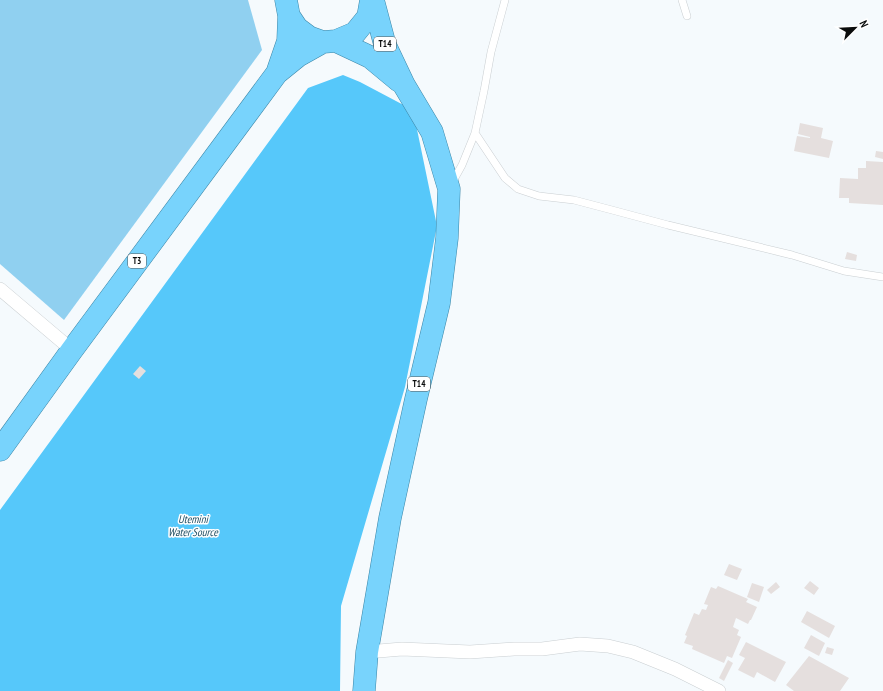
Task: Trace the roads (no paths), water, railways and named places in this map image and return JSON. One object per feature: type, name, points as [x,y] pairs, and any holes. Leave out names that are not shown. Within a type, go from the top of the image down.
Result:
[{"type":"highway","name":"T3","points":[[0,450],[277,73],[298,56],[329,42],[355,33],[368,16],[372,0]]},
{"type":"highway","name":"T14","points":[[364,691],[366,652],[390,518],[439,303],[447,238],[449,189],[432,132],[404,85],[385,45],[372,0]]},
{"type":"highway","name":"T3","points":[[287,8],[297,28],[309,37],[329,42]]},
{"type":"highway","name":"T3","points":[[277,73],[288,41],[287,8]]},
{"type":"highway","name":"T14","points":[[329,42],[370,57],[404,85]]},
{"type":"street","points":[[0,289],[72,350]]},
{"type":"street","points":[[366,652],[402,649],[470,652],[542,649],[580,644],[608,646],[633,652],[675,669],[719,691]]},
{"type":"lane","points":[[449,189],[462,165],[475,133],[491,52],[505,0]]},
{"type":"lane","points":[[682,0],[687,16]]},
{"type":"lane","points":[[475,133],[505,178],[518,188],[539,196],[574,200],[668,225],[792,255],[844,271],[883,277]]},
{"type":"water","name":"Utemini Water Source","points":[[343,75],[360,82],[413,110],[437,226],[405,387],[341,606],[340,691],[0,691],[0,510],[308,88]]}]
